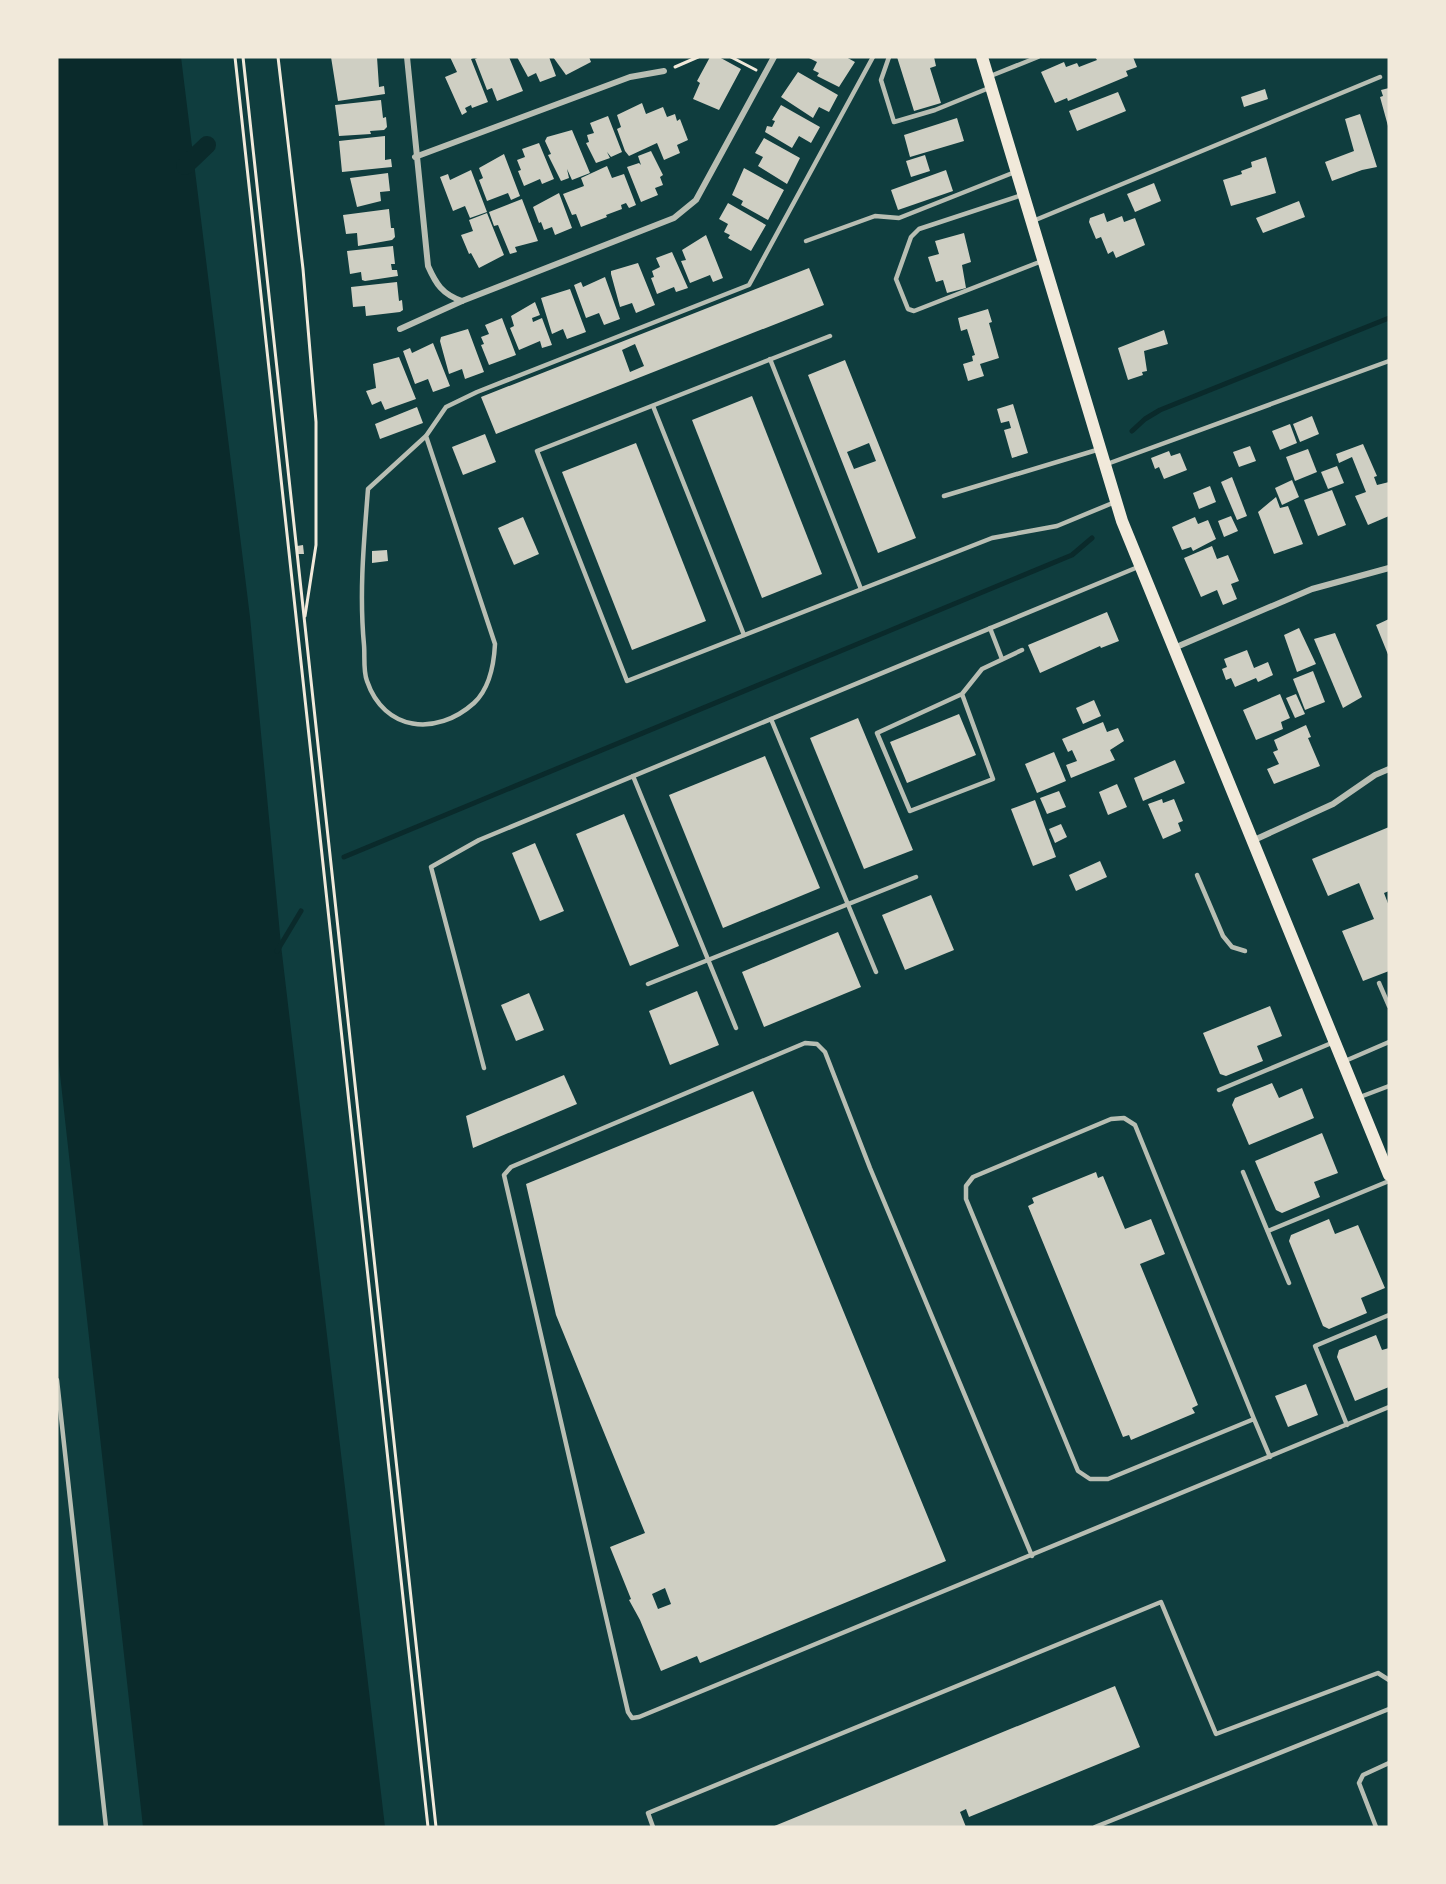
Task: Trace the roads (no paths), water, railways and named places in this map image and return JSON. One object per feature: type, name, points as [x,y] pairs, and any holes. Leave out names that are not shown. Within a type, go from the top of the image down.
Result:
[{"type":"main road","points":[[982,57],[1045,260],[1115,502],[1251,841],[1389,1175]]},
{"type":"street","points":[[407,57],[415,158],[428,266],[436,285],[448,296],[462,301]]},
{"type":"street","points":[[400,329],[462,301],[674,218],[686,210],[696,200],[774,57]]},
{"type":"street","points":[[415,158],[630,76],[664,71]]},
{"type":"street","points":[[1174,648],[1312,589],[1389,568]]},
{"type":"street","points":[[1251,841],[1333,804],[1375,775],[1389,769]]},
{"type":"lane","points":[[426,436],[495,644],[493,669],[475,703],[444,721],[412,725],[384,712],[367,681],[360,601],[368,489],[426,436],[446,407],[477,392],[749,285],[873,57]]},
{"type":"lane","points":[[889,57],[881,80],[894,122],[935,110],[1038,57]]},
{"type":"lane","points":[[1033,221],[1380,77]]},
{"type":"lane","points":[[806,241],[875,216],[899,218],[1017,171]]},
{"type":"lane","points":[[1025,194],[919,230],[911,237],[896,279],[908,309],[914,311],[1045,260]]},
{"type":"lane","points":[[830,336],[537,451],[627,681],[993,538],[1056,526],[1115,502]]},
{"type":"lane","points":[[770,359],[861,590]]},
{"type":"lane","points":[[1104,465],[1389,361]]},
{"type":"lane","points":[[653,406],[744,635]]},
{"type":"lane","points":[[944,496],[1100,449]]},
{"type":"lane","points":[[484,1068],[431,867],[479,840],[1141,566]]},
{"type":"lane","points":[[990,628],[1002,659]]},
{"type":"lane","points":[[962,694],[993,779],[910,811],[877,733],[962,694],[982,669],[1022,650]]},
{"type":"lane","points":[[771,719],[876,972]]},
{"type":"lane","points":[[633,776],[736,1028]]},
{"type":"lane","points":[[1197,874],[1223,936],[1232,947],[1245,951]]},
{"type":"lane","points":[[648,984],[916,877]]},
{"type":"lane","points":[[1379,983],[1389,1006]]},
{"type":"lane","points":[[1219,1090],[1334,1042]]},
{"type":"lane","points":[[1342,1062],[1389,1042]]},
{"type":"lane","points":[[1032,1556],[870,1168],[825,1052],[817,1044],[805,1043],[511,1167],[504,1175],[628,1712],[632,1718],[1032,1556],[1389,1407]]},
{"type":"lane","points":[[1357,1098],[1389,1086]]},
{"type":"lane","points":[[1254,1419],[1108,1479],[1090,1479],[1078,1471],[966,1199],[966,1186],[973,1177],[1111,1119],[1124,1118],[1135,1125],[1270,1457]]},
{"type":"lane","points":[[1243,1172],[1289,1283]]},
{"type":"lane","points":[[1268,1231],[1389,1181]]},
{"type":"lane","points":[[1347,1425],[1315,1346],[1389,1315]]},
{"type":"lane","points":[[57,1380],[106,1827]]},
{"type":"lane","points":[[653,1827],[648,1813],[1161,1602],[1216,1734],[1378,1673],[1389,1680]]},
{"type":"lane","points":[[1095,1827],[1389,1709]]},
{"type":"lane","points":[[1376,1827],[1359,1784],[1362,1775],[1389,1763]]},
{"type":"water","points":[[57,57],[181,57],[250,617],[281,945],[385,1827],[143,1827],[57,1047]]},
{"type":"waterway","points":[[185,166],[207,145]]},
{"type":"waterway","points":[[1132,431],[1145,419],[1160,410],[1389,318]]},
{"type":"waterway","points":[[344,857],[1072,555],[1092,538]]},
{"type":"waterway","points":[[277,951],[301,911]]}]
